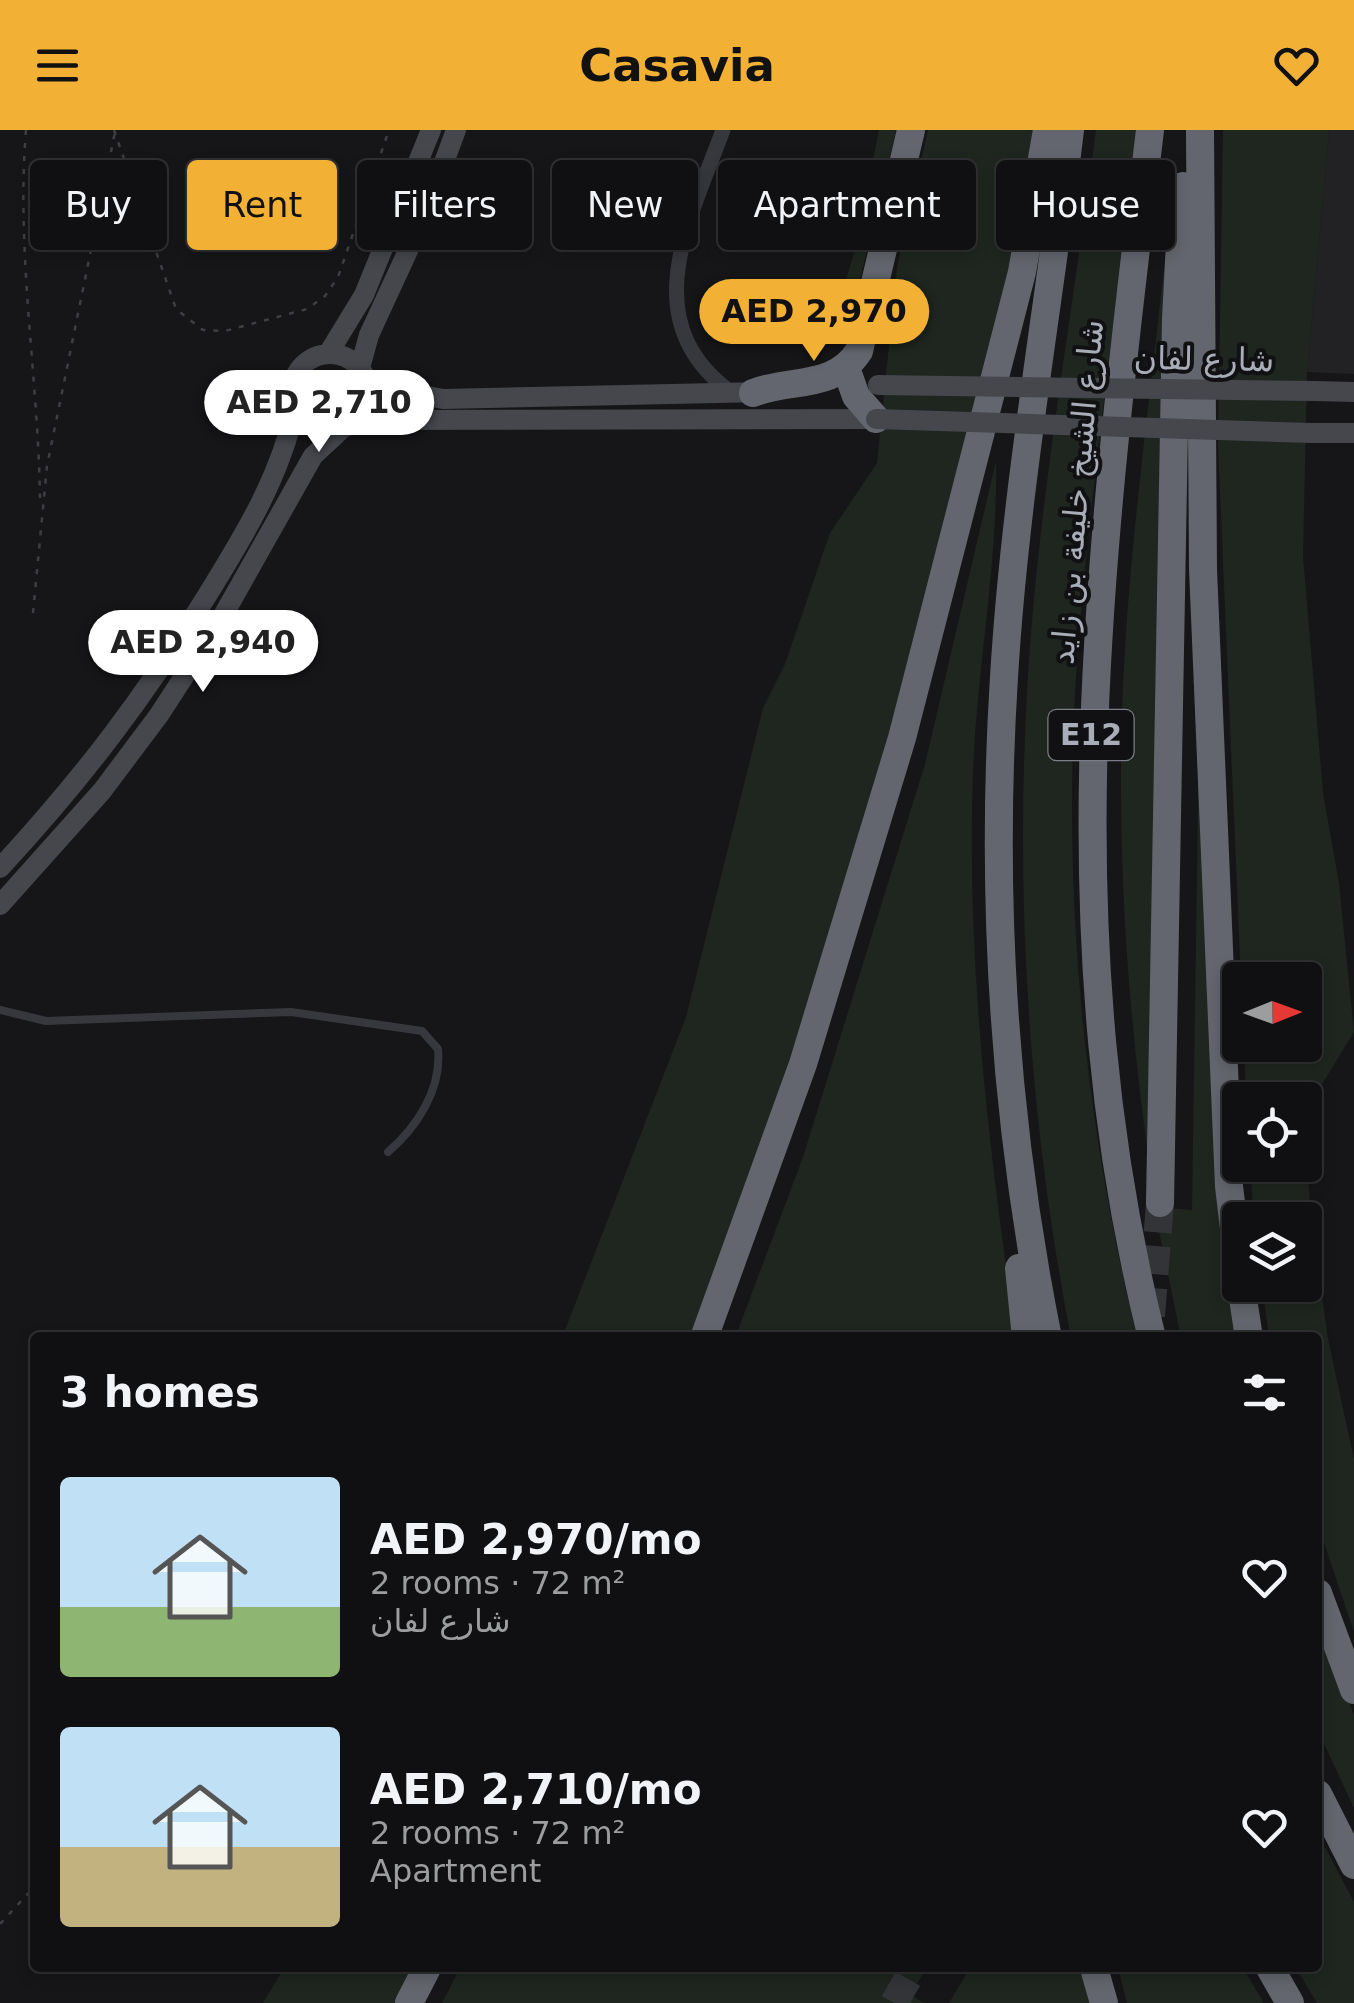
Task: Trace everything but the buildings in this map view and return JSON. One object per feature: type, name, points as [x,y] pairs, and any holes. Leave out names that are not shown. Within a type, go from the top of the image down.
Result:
[{"type":"highway","points":[[876,420],[858,380],[862,340],[911,130]]},
{"type":"highway","points":[[706,1332],[803,1064],[902,738],[1022,272],[1047,130]]},
{"type":"highway","name":"شارع الشيخ خليفة بن زايد","points":[[1047,1332],[1012,1116],[999,913],[1004,674],[1020,504],[1070,130]]},
{"type":"highway","name":"شارع الشيخ خليفة بن زايد","points":[[1150,130],[1102,570],[1089,836],[1106,1081],[1122,1196],[1151,1332]]},
{"type":"highway","points":[[1160,1203],[1176,319],[1186,130]]},
{"type":"highway","points":[[1200,130],[1203,569],[1231,1202]]},
{"type":"highway","points":[[743,393],[827,379],[858,380]]},
{"type":"highway","points":[[1012,1116],[1026,1332]]},
{"type":"highway","points":[[1243,1302],[1248,1332]]},
{"type":"highway","points":[[1322,1603],[1354,1690]]},
{"type":"highway","points":[[1322,1802],[1354,1865]]},
{"type":"highway","points":[[410,2003],[425,1972]]},
{"type":"highway","points":[[1095,1972],[1104,2003]]},
{"type":"highway","points":[[1272,1972],[1290,2003]]},
{"type":"street","points":[[328,354],[364,295],[431,130]]},
{"type":"street","points":[[0,904],[102,791],[159,715],[220,621],[312,456],[367,404],[364,377],[369,335],[424,216],[456,130]]},
{"type":"street","points":[[723,130],[681,246],[675,286],[679,322],[694,356],[743,393]]},
{"type":"street","points":[[0,868],[97,760],[179,641],[270,488],[295,408],[292,390],[297,372],[310,359],[328,354],[346,357],[364,377],[443,398],[743,393]]},
{"type":"street","name":"شارع لفان","points":[[858,380],[1354,392]]},
{"type":"street","points":[[295,408],[314,428],[349,424],[876,420],[1354,433]]},
{"type":"lane","points":[[0,1010],[46,1021],[291,1012],[422,1031],[438,1049],[433,1088],[411,1130],[388,1152]]},
{"type":"path","points":[[26,130],[23,256],[35,366],[40,506],[33,613]]},
{"type":"path","points":[[115,131],[176,309],[192,326],[214,332],[296,312],[325,296],[338,277],[389,130]]},
{"type":"path","points":[[40,506],[115,131]]},
{"type":"path","points":[[0,1924],[30,1891]]},
{"type":"shaded area","points":[[879,130],[896,130],[889,160],[873,160]]},
{"type":"shaded area","points":[[928,130],[1036,130],[1032,160],[996,160],[996,250],[1016,250],[960,507],[797,1051],[697,1332],[564,1332],[686,1017],[763,708],[785,664],[830,533],[877,463],[901,250],[976,250],[976,160],[921,160]]},
{"type":"shaded area","points":[[1096,130],[1137,130],[1133,160],[1092,160]]},
{"type":"shaded area","points":[[1223,130],[1329,130],[1307,372],[1303,556],[1323,793],[1339,883],[1354,1032],[1322,1084],[1245,1082],[1245,1062],[1322,1062],[1322,962],[1240,962],[1218,447]]},
{"type":"shaded area","points":[[1329,130],[1354,130],[1354,374],[1307,372]]},
{"type":"shaded area","points":[[855,250],[867,250],[844,346],[831,330]]},
{"type":"shaded area","points":[[1079,250],[1122,250],[1081,609],[1072,760],[1072,844],[1075,927],[1091,1093],[1136,1332],[1070,1332],[1044,1166],[1034,1080],[1024,906],[1025,733],[1036,581]]},
{"type":"shaded area","points":[[1166,250],[1169,250],[1154,1195],[1139,1088],[1123,872],[1121,764],[1132,556]]},
{"type":"shaded area","points":[[996,461],[994,538],[973,771],[973,913],[989,1126],[1015,1332],[737,1332],[803,1157],[925,764]]},
{"type":"shaded area","points":[[1199,738],[1222,1082],[1222,1182],[1229,1182],[1230,1202],[1222,1202],[1222,1302],[1237,1302],[1239,1332],[1180,1332],[1154,1207],[1192,1210]]},
{"type":"shaded area","points":[[1251,1182],[1309,1182],[1310,1202],[1253,1202]]},
{"type":"shaded area","points":[[1322,1296],[1354,1459],[1354,1632],[1322,1537],[1322,1332],[1268,1332],[1264,1302],[1322,1302]]},
{"type":"shaded area","points":[[1322,1632],[1354,1715],[1354,1808],[1322,1740]]},
{"type":"shaded area","points":[[1322,1842],[1354,1902],[1354,2003],[1317,2003],[1298,1972],[1322,1972]]},
{"type":"shaded area","points":[[282,1972],[413,1972],[397,2003],[263,2003]]},
{"type":"shaded area","points":[[458,1972],[924,1972],[910,1994],[923,2003],[442,2003]]},
{"type":"shaded area","points":[[968,1972],[1092,1972],[1100,2003],[949,2003]]},
{"type":"shaded area","points":[[1119,1972],[1245,1972],[1264,2003],[1127,2003]]},
{"type":"tunnel","points":[[1151,1316],[1160,1203]]},
{"type":"tunnel","points":[[894,2003],[912,1972]]}]
